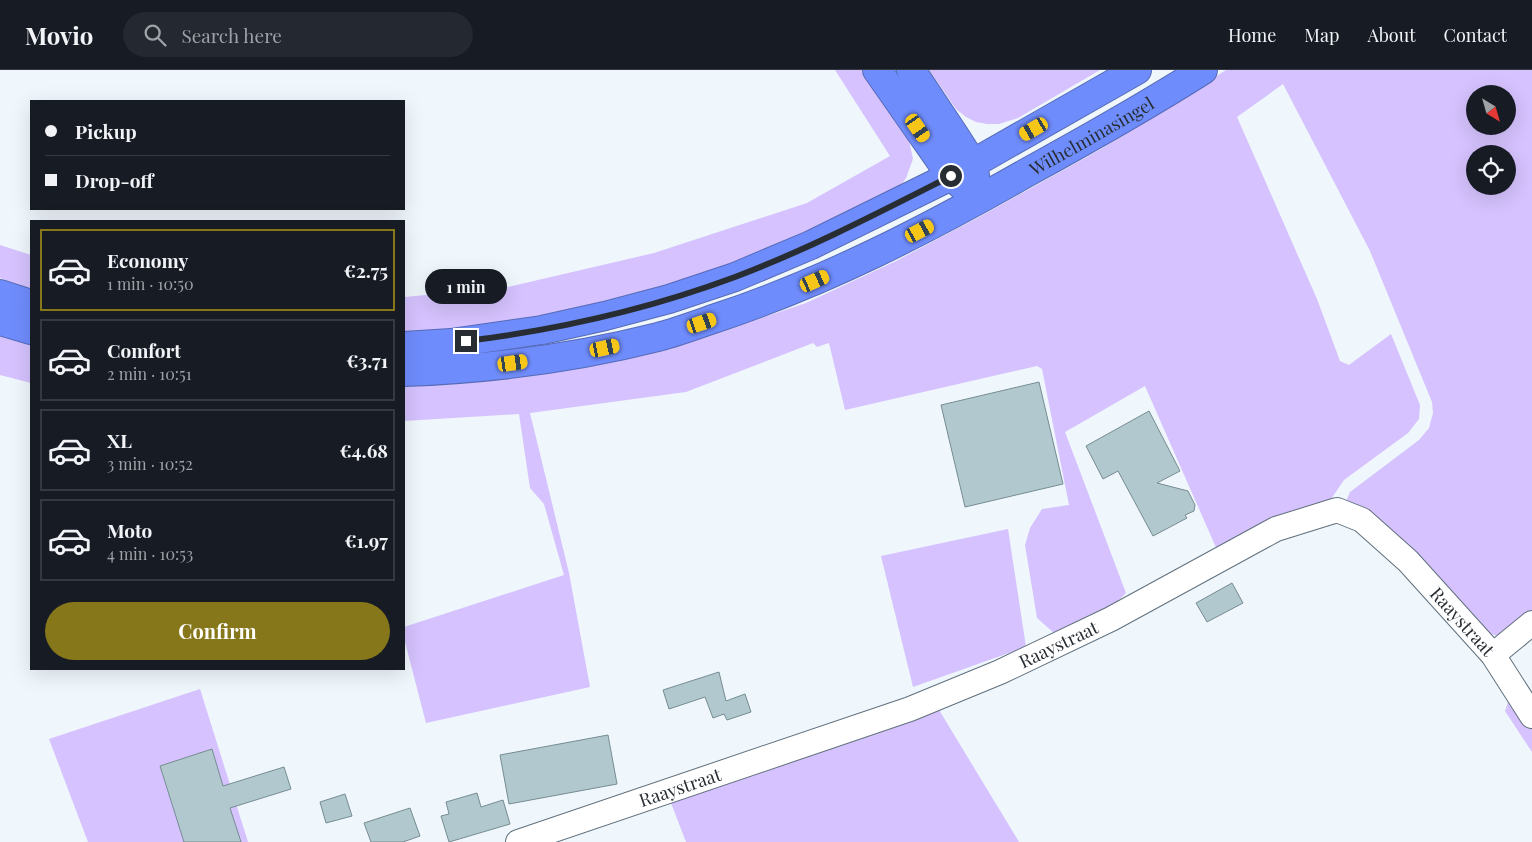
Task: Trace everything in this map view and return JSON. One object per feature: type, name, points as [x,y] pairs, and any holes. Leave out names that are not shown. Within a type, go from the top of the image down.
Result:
[{"type":"highway","points":[[877,70],[962,170],[979,200]]},
{"type":"highway","points":[[911,70],[956,136],[962,170]]},
{"type":"highway","name":"Wilhelminasingel","points":[[405,346],[460,342],[542,330],[605,316],[677,296],[735,277],[804,248],[962,170],[1136,70]]},
{"type":"highway","name":"Wilhelminasingel","points":[[405,372],[468,368],[530,361],[605,348],[658,337],[750,307],[815,281],[902,240],[979,200],[1203,70]]},
{"type":"highway","points":[[0,294],[30,304]]},
{"type":"highway","points":[[0,321],[30,330]]},
{"type":"street","name":"Raaystraat","points":[[518,842],[910,708],[1000,672],[1111,619],[1276,529],[1337,510],[1362,520],[1408,561],[1493,655],[1532,623]]},
{"type":"street","points":[[1493,655],[1532,716]]},
{"type":"shaded area","points":[[835,70],[865,70],[908,136],[913,159],[906,178],[900,187],[788,244],[666,290],[539,318],[424,335],[405,335],[405,297],[504,288],[654,253],[807,203],[890,156]]},
{"type":"shaded area","points":[[929,70],[1100,70],[1018,118],[999,124],[987,124],[976,122],[956,109]]},
{"type":"shaded area","points":[[1226,70],[1532,70],[1532,616],[1514,631],[1497,636],[1478,629],[1344,506],[1350,492],[1419,440],[1429,428],[1433,413],[1432,402],[1370,251],[1283,84],[1237,117],[1317,299],[1340,361],[1349,365],[1391,334],[1420,405],[1419,419],[1408,433],[1344,480],[1329,502],[1218,552],[1145,386],[1065,432],[1126,593],[1118,601],[1101,612],[1054,633],[1037,618],[1025,545],[1030,528],[1042,509],[1069,505],[1042,369],[1037,366],[845,410],[829,343],[817,347],[813,343],[686,392],[530,413],[569,573],[590,687],[426,723],[405,642],[405,627],[564,575],[544,504],[530,488],[519,414],[405,421],[405,384],[622,358],[713,334],[806,303],[896,261],[1101,149]]},
{"type":"shaded area","points":[[0,245],[30,255],[30,289],[0,278]]},
{"type":"shaded area","points":[[0,333],[30,342],[30,383],[0,375]]},
{"type":"shaded area","points":[[1008,529],[1026,647],[913,687],[881,556]]},
{"type":"shaded area","points":[[200,689],[248,842],[88,842],[49,739]]},
{"type":"shaded area","points":[[1510,696],[1532,728],[1532,752],[1505,711]]},
{"type":"shaded area","points":[[936,705],[1019,842],[686,842],[671,803],[725,781]]},
{"type":"building","points":[[1039,382],[1063,484],[965,507],[941,405]]},
{"type":"building","points":[[1149,411],[1180,471],[1157,483],[1188,491],[1195,505],[1194,511],[1185,515],[1187,518],[1153,536],[1118,471],[1103,479],[1086,446]]},
{"type":"building","points":[[1232,583],[1243,603],[1207,622],[1196,603]]},
{"type":"building","points":[[719,672],[726,701],[745,694],[751,712],[727,720],[724,714],[713,718],[705,697],[669,709],[663,690]]},
{"type":"building","points":[[608,735],[617,784],[509,804],[500,755]]},
{"type":"building","points":[[212,749],[223,786],[284,767],[291,789],[230,808],[241,842],[184,842],[160,766]]},
{"type":"building","points":[[477,793],[481,807],[503,800],[510,824],[449,842],[441,816],[449,814],[446,802]]},
{"type":"building","points":[[345,794],[352,816],[326,823],[320,802]]},
{"type":"building","points":[[410,808],[420,836],[403,842],[371,842],[364,823]]},
{"type":"route","points":[[466,341],[542,330],[605,316],[709,286],[773,262],[811,245],[951,176]]}]
